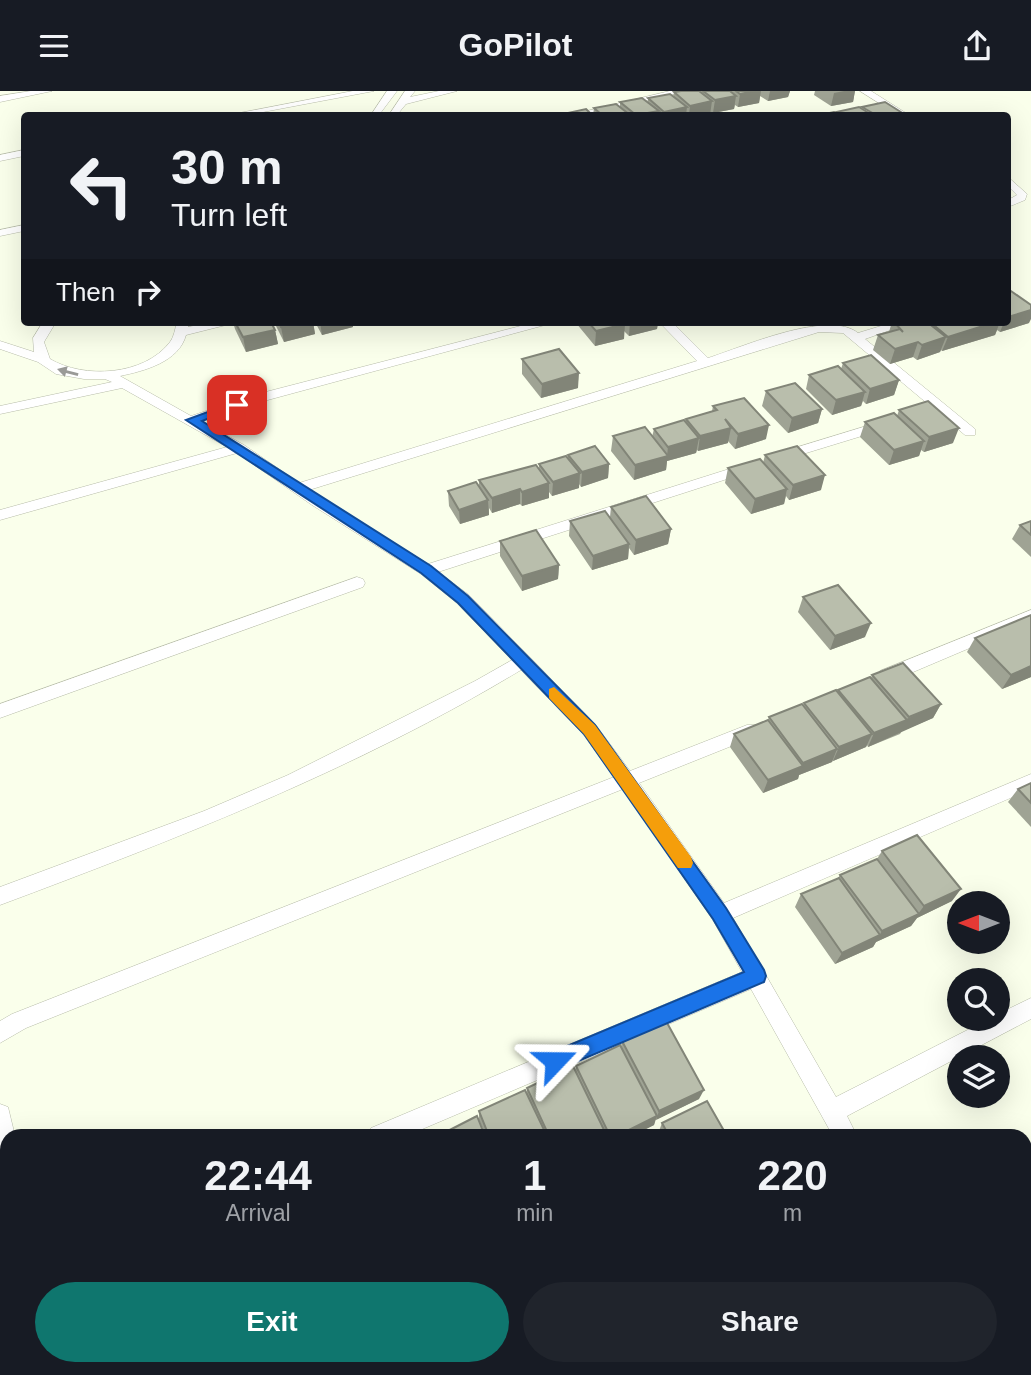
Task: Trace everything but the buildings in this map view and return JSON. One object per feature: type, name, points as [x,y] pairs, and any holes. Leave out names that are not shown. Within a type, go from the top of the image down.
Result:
[{"type":"lane","points":[[251,112],[369,91]]},
{"type":"lane","points":[[377,112],[392,91]]},
{"type":"lane","points":[[395,112],[408,96],[452,91]]},
{"type":"lane","points":[[588,112],[682,91]]},
{"type":"lane","points":[[865,91],[899,112]]},
{"type":"lane","points":[[0,99],[40,92]]},
{"type":"lane","points":[[879,110],[891,107]]},
{"type":"lane","points":[[0,158],[21,154]]},
{"type":"lane","points":[[1011,182],[1019,187],[1022,194],[1021,198],[1011,203]]},
{"type":"lane","points":[[0,233],[21,229]]},
{"type":"lane","points":[[42,359],[37,348],[39,337],[47,326]]},
{"type":"lane","points":[[192,420],[259,398],[535,326]]},
{"type":"lane","points":[[669,326],[707,365]]},
{"type":"lane","points":[[856,338],[894,326]]},
{"type":"lane","points":[[0,410],[116,380],[149,364],[171,349],[182,327]]},
{"type":"lane","points":[[298,488],[556,407],[707,365],[818,328],[846,330],[932,409],[970,432]]},
{"type":"lane","points":[[0,345],[42,359],[68,373],[116,380],[192,420],[426,570],[463,599],[589,729],[628,782],[720,914],[846,1128],[1031,1008]]},
{"type":"lane","points":[[426,570],[900,419]]},
{"type":"lane","points":[[0,515],[239,448]]},
{"type":"lane","points":[[0,711],[357,583]]},
{"type":"lane","points":[[867,683],[1031,616]]},
{"type":"lane","points":[[0,896],[211,817],[481,686],[523,661]]},
{"type":"lane","points":[[0,1033],[19,1021],[767,725]]},
{"type":"lane","points":[[720,914],[1031,781]]},
{"type":"lane","points":[[396,1129],[757,976]]},
{"type":"slow traffic","points":[[554,693],[589,729],[685,863]]},
{"type":"route","points":[[237,405],[192,420],[426,570],[463,599],[589,729],[720,914],[757,976],[555,1061]]}]
